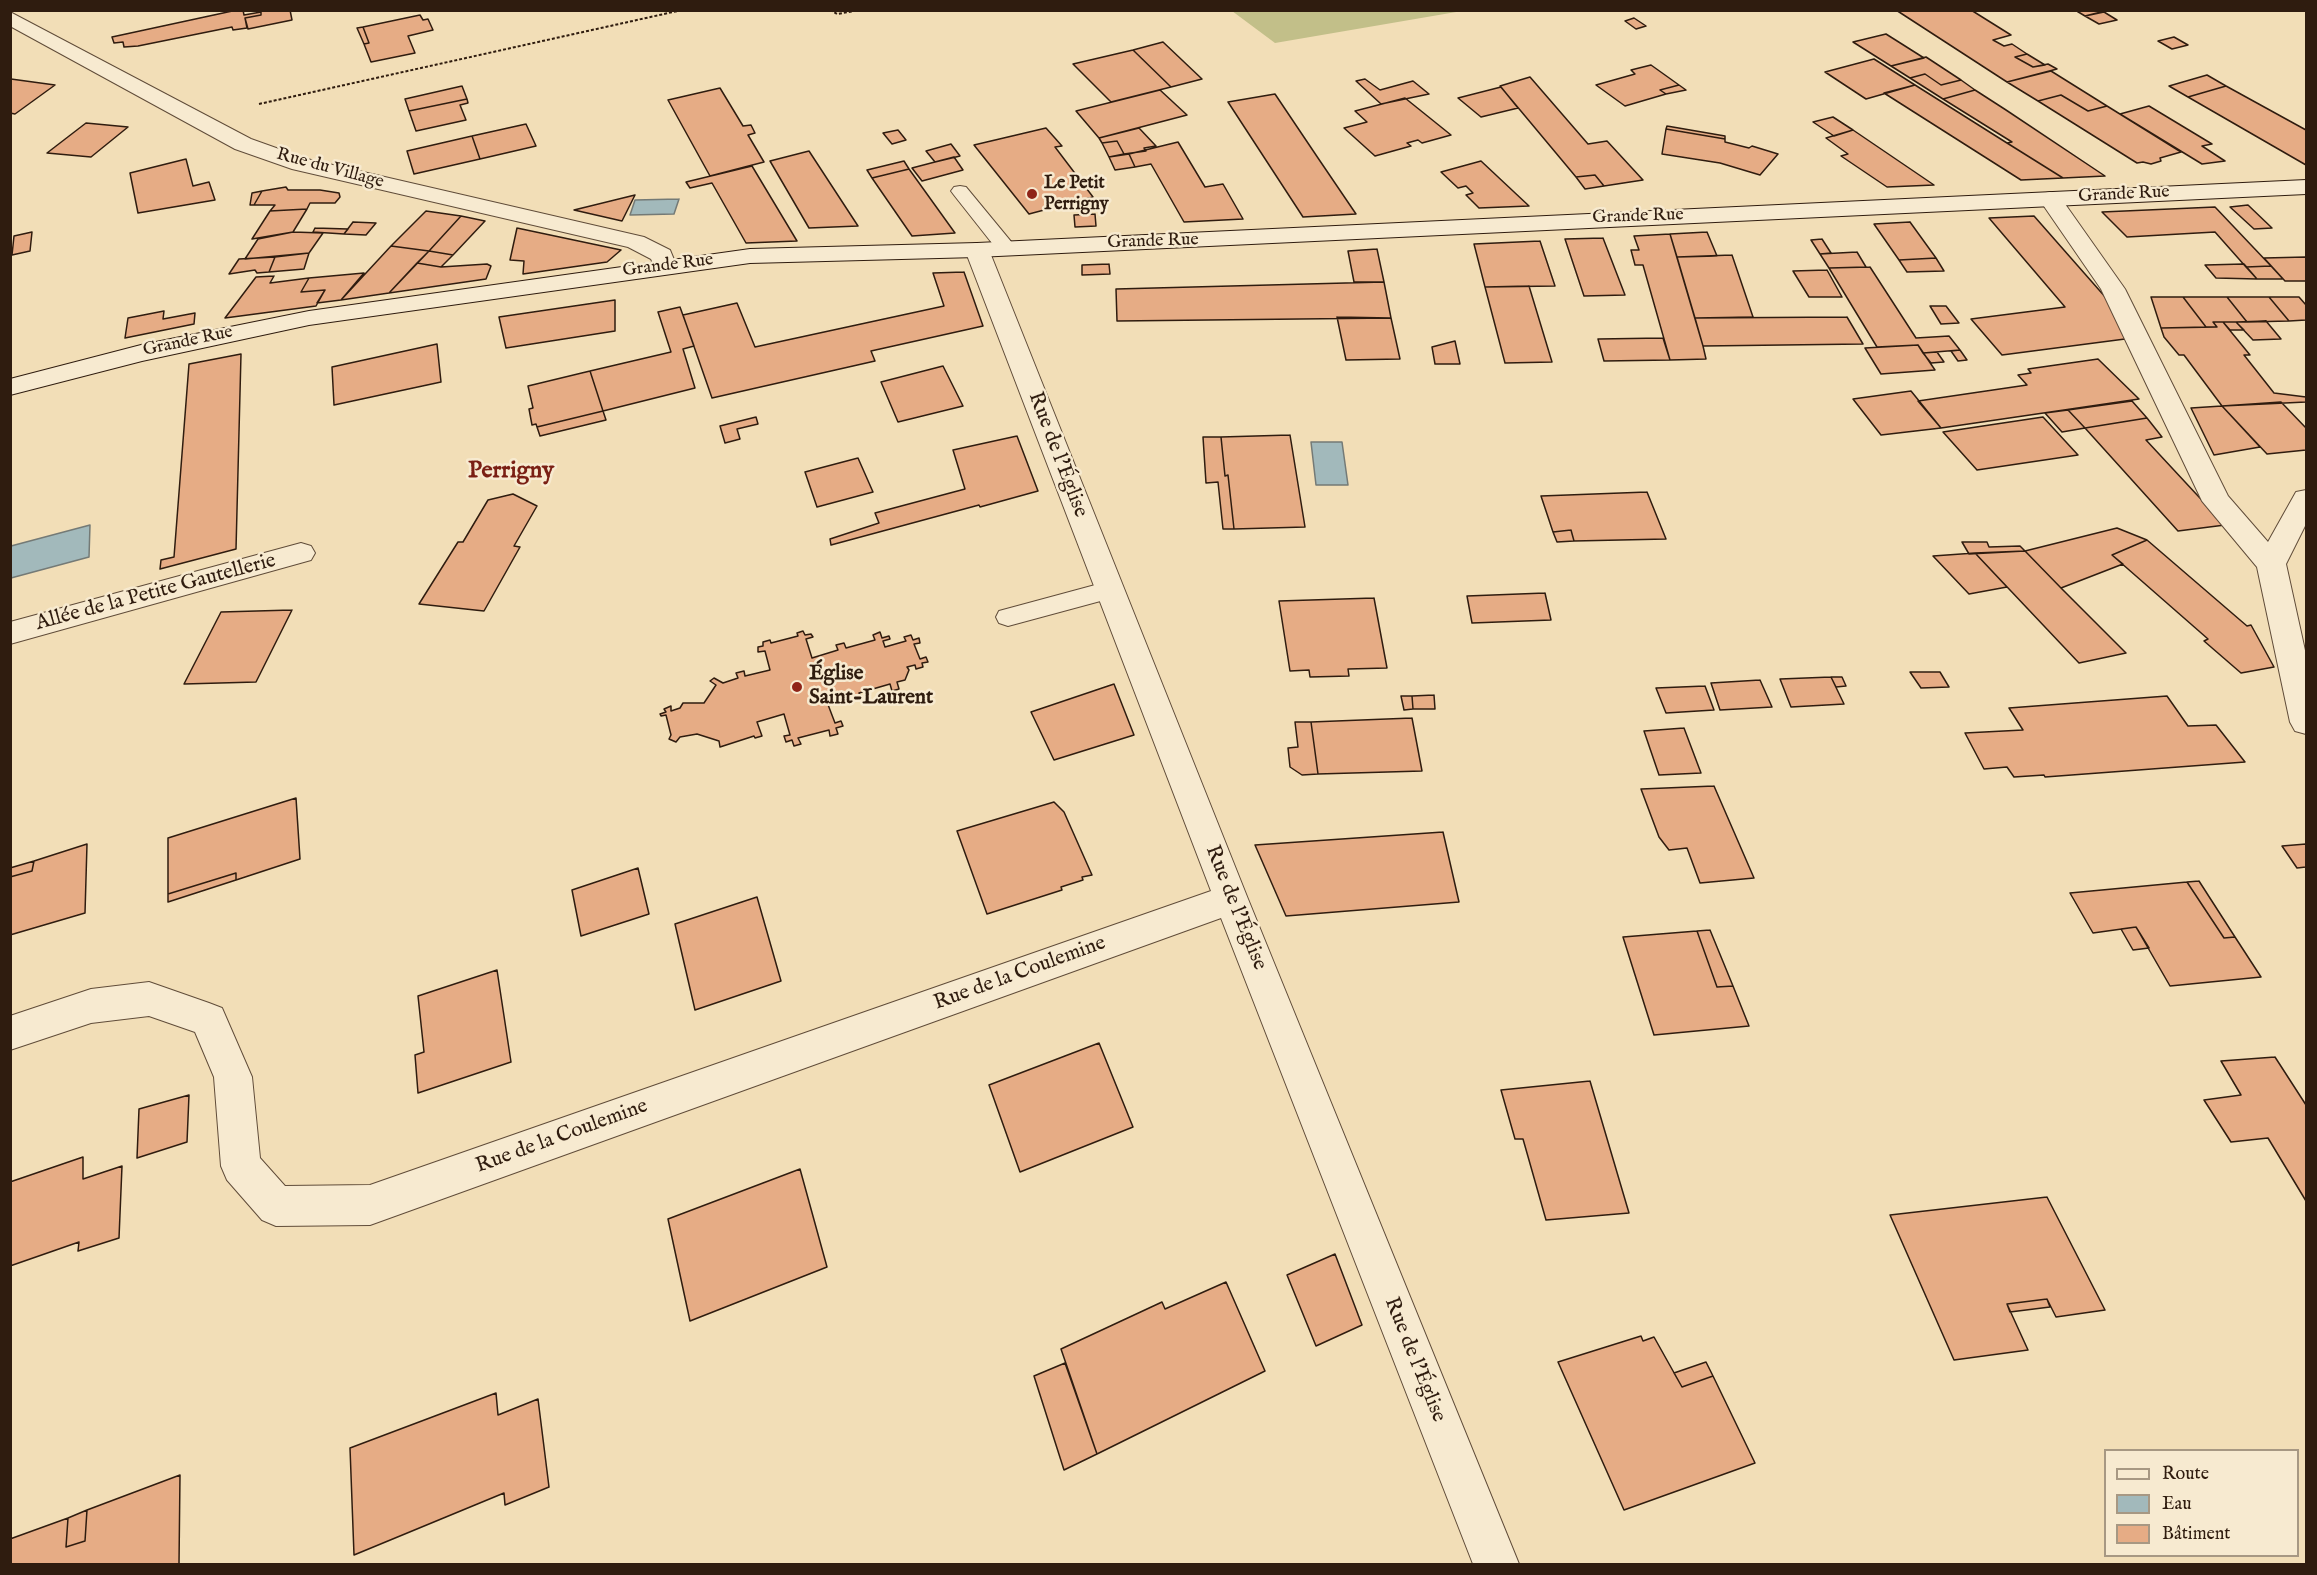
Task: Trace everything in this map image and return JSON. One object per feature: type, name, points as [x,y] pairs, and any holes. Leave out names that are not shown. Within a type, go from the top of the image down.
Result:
[{"type":"street","name":"Rue du Village","points":[[10,18],[243,144],[300,164],[636,242],[662,255],[665,267]]},
{"type":"street","name":"Grande Rue","points":[[10,387],[152,350],[309,318],[750,256],[992,249],[2307,187]]},
{"type":"street","points":[[2050,199],[2113,289],[2216,501],[2271,564],[2307,722]]},
{"type":"street","name":"Rue de l'Église","points":[[992,249],[1110,590],[1496,1564]]},
{"type":"street","points":[[2271,564],[2307,500]]},
{"type":"street","name":"Allée de la Petite Gautellerie","points":[[10,633],[301,553]]},
{"type":"street","name":"Rue de la Coulemine","points":[[10,1033],[91,1006],[149,999],[209,1020],[233,1077],[241,1166],[276,1206],[370,1205],[1231,899]]},
{"type":"lane","points":[[960,191],[992,249]]},
{"type":"lane","points":[[1008,617],[1110,590]]},
{"type":"path","points":[[194,118],[682,10]]},
{"type":"path","points":[[830,10],[837,14],[860,10]]},
{"type":"shaded area","points":[[1232,11],[1462,11],[1275,43]]},
{"type":"water","points":[[679,199],[674,214],[630,215],[635,200]]},
{"type":"water","points":[[1311,442],[1342,442],[1348,485],[1316,485]]},
{"type":"water","points":[[90,525],[89,557],[11,578],[11,546]]},
{"type":"building","points":[[243,10],[244,15],[261,12],[261,15],[245,18],[247,28],[233,30],[232,27],[138,46],[124,47],[123,42],[114,43],[112,37]]},
{"type":"building","points":[[261,10],[290,10],[292,20],[248,29],[245,18],[261,15]]},
{"type":"building","points":[[1896,10],[1971,10],[2011,35],[1993,40],[2004,46],[2012,44],[2027,54],[2015,57],[2033,67],[2048,64],[2057,69],[2007,82]]},
{"type":"building","points":[[2075,10],[2109,10],[2085,16]]},
{"type":"building","points":[[2104,12],[2117,20],[2099,24],[2085,16]]},
{"type":"building","points":[[420,15],[423,20],[428,19],[433,30],[408,36],[415,53],[371,62],[364,44],[369,43],[363,27]]},
{"type":"building","points":[[1634,18],[1646,26],[1636,29],[1625,21]]},
{"type":"building","points":[[363,27],[369,43],[364,44],[357,28]]},
{"type":"building","points":[[1886,34],[1924,58],[1891,66],[1853,42]]},
{"type":"building","points":[[2174,37],[2188,45],[2172,49],[2158,41]]},
{"type":"building","points":[[1163,42],[1202,79],[1171,87],[1133,50]]},
{"type":"building","points":[[1133,50],[1171,87],[1111,102],[1073,64]]},
{"type":"building","points":[[2027,54],[2045,65],[2033,67],[2015,57]]},
{"type":"building","points":[[1926,57],[1961,80],[1941,85],[1925,74],[1910,78],[1891,66]]},
{"type":"building","points":[[1874,59],[1915,85],[1866,99],[1825,72]]},
{"type":"building","points":[[1651,65],[1679,85],[1660,90],[1666,94],[1625,106],[1596,85],[1635,74],[1631,70]]},
{"type":"building","points":[[2051,71],[2107,106],[2088,111],[2061,95],[2038,101],[2007,82]]},
{"type":"building","points":[[1925,74],[1941,85],[1961,80],[1975,90],[1943,99],[1910,78]]},
{"type":"building","points":[[2207,75],[2226,86],[2188,97],[2169,86]]},
{"type":"building","points":[[1530,77],[1588,144],[1607,141],[1643,180],[1604,186],[1595,175],[1576,177],[1500,86]]},
{"type":"building","points":[[10,79],[55,85],[15,114],[10,113]]},
{"type":"building","points":[[1365,79],[1380,90],[1413,81],[1429,94],[1381,104],[1356,81]]},
{"type":"building","points":[[1679,85],[1686,90],[1666,94],[1660,90]]},
{"type":"building","points":[[1915,85],[2063,178],[2021,180],[1884,93]]},
{"type":"building","points":[[462,86],[467,99],[409,111],[405,99]]},
{"type":"building","points":[[2226,86],[2306,130],[2306,165],[2188,97]]},
{"type":"building","points":[[1501,87],[1518,108],[1481,117],[1458,98]]},
{"type":"building","points":[[720,88],[743,126],[751,125],[755,133],[748,135],[764,162],[710,176],[668,100]]},
{"type":"building","points":[[1160,90],[1187,115],[1099,138],[1076,111]]},
{"type":"building","points":[[1975,90],[2105,176],[2063,178],[2007,143],[2012,142],[1943,99]]},
{"type":"building","points":[[1275,94],[1356,214],[1303,217],[1228,102]]},
{"type":"building","points":[[2061,95],[2088,111],[2107,106],[2181,152],[2160,158],[2161,161],[2151,164],[2137,163],[2038,101]]},
{"type":"building","points":[[1405,98],[1451,135],[1422,143],[1418,140],[1407,143],[1411,146],[1375,156],[1344,128],[1367,122],[1355,111]]},
{"type":"building","points":[[467,99],[468,103],[460,105],[466,120],[416,131],[409,111]]},
{"type":"building","points":[[2149,106],[2212,144],[2202,146],[2225,161],[2202,164],[2120,114]]},
{"type":"building","points":[[1833,117],[1853,130],[1834,136],[1813,122]]},
{"type":"building","points":[[86,123],[128,127],[91,157],[47,153]]},
{"type":"building","points":[[526,124],[536,146],[480,159],[472,136]]},
{"type":"building","points":[[1667,126],[1725,136],[1725,139],[1666,129]]},
{"type":"building","points":[[1046,128],[1062,146],[1055,147],[1093,197],[1029,214],[974,145]]},
{"type":"building","points":[[1139,128],[1156,146],[1144,148],[1146,151],[1124,154],[1117,141],[1102,143],[1099,138]]},
{"type":"building","points":[[1666,129],[1725,139],[1725,142],[1749,148],[1752,146],[1778,154],[1760,175],[1720,163],[1662,154]]},
{"type":"building","points":[[898,130],[906,140],[892,144],[883,133]]},
{"type":"building","points":[[1853,130],[1934,185],[1887,187],[1841,156],[1848,154],[1826,138]]},
{"type":"building","points":[[472,136],[480,159],[414,174],[407,151]]},
{"type":"building","points":[[1117,141],[1124,154],[1109,157],[1102,143]]},
{"type":"building","points":[[1178,142],[1205,187],[1223,184],[1243,219],[1184,222],[1151,164],[1135,167],[1129,154]]},
{"type":"building","points":[[951,144],[960,156],[935,162],[926,151]]},
{"type":"building","points":[[809,151],[858,226],[809,228],[770,161]]},
{"type":"building","points":[[1129,154],[1135,167],[1115,170],[1109,157]]},
{"type":"building","points":[[954,157],[963,170],[922,181],[912,168]]},
{"type":"building","points":[[186,159],[193,186],[209,182],[215,200],[138,213],[130,173]]},
{"type":"building","points":[[904,161],[909,169],[872,178],[867,170]]},
{"type":"building","points":[[1481,161],[1529,206],[1479,208],[1466,195],[1473,193],[1466,186],[1458,188],[1441,172]]},
{"type":"building","points":[[752,166],[797,241],[746,243],[712,183],[690,188],[686,182]]},
{"type":"building","points":[[909,169],[955,233],[912,236],[872,178]]},
{"type":"building","points":[[1595,175],[1604,186],[1585,189],[1576,177]]},
{"type":"building","points":[[286,187],[288,190],[320,190],[339,193],[340,197],[335,203],[310,203],[307,209],[270,211],[275,205],[254,205],[262,191]]},
{"type":"building","points":[[262,191],[254,205],[250,205],[252,193]]},
{"type":"building","points":[[635,195],[622,221],[574,210]]},
{"type":"building","points":[[2248,205],[2272,228],[2254,229],[2230,207]]},
{"type":"building","points":[[2215,207],[2271,266],[2246,267],[2215,232],[2127,237],[2102,212]]},
{"type":"building","points":[[307,209],[293,232],[252,239],[270,211]]},
{"type":"building","points":[[426,211],[461,216],[429,251],[391,246]]},
{"type":"building","points":[[1095,214],[1096,226],[1075,227],[1074,215]]},
{"type":"building","points":[[461,216],[485,221],[453,255],[429,251]]},
{"type":"building","points":[[2034,216],[2114,307],[2125,339],[2002,355],[1971,319],[2065,307],[1989,218]]},
{"type":"building","points":[[353,222],[376,223],[366,235],[344,234]]},
{"type":"building","points":[[1910,222],[1936,258],[1899,260],[1874,224]]},
{"type":"building","points":[[315,228],[348,229],[344,234],[313,232]]},
{"type":"building","points":[[517,228],[621,250],[607,262],[523,274],[524,261],[510,260]]},
{"type":"building","points":[[32,232],[30,251],[12,255],[14,236]]},
{"type":"building","points":[[293,232],[323,233],[309,253],[245,259],[258,239]]},
{"type":"building","points":[[1707,232],[1717,256],[1677,257],[1670,234]]},
{"type":"building","points":[[1670,234],[1706,359],[1670,360],[1643,265],[1635,265],[1631,250],[1639,250],[1634,236]]},
{"type":"building","points":[[1603,238],[1625,295],[1584,296],[1565,239]]},
{"type":"building","points":[[1822,239],[1831,253],[1820,254],[1811,240]]},
{"type":"building","points":[[1540,241],[1555,286],[1485,287],[1474,244]]},
{"type":"building","points":[[391,246],[429,251],[389,293],[341,300]]},
{"type":"building","points":[[1377,249],[1384,282],[1354,282],[1348,251]]},
{"type":"building","points":[[429,251],[453,255],[441,267],[417,263]]},
{"type":"building","points":[[1857,252],[1866,267],[1829,268],[1820,254]]},
{"type":"building","points":[[309,253],[304,269],[269,272],[275,257]]},
{"type":"building","points":[[1732,255],[1753,317],[1695,318],[1677,257]]},
{"type":"building","points":[[275,257],[269,272],[257,273],[255,270],[229,274],[239,259]]},
{"type":"building","points":[[2306,257],[2306,281],[2285,281],[2264,258]]},
{"type":"building","points":[[1936,258],[1944,271],[1907,272],[1899,260]]},
{"type":"building","points":[[417,263],[441,267],[487,264],[491,266],[486,279],[389,293]]},
{"type":"building","points":[[1109,264],[1110,274],[1082,275],[1082,265]]},
{"type":"building","points":[[2244,264],[2257,279],[2216,278],[2205,265]]},
{"type":"building","points":[[2271,266],[2283,279],[2257,279],[2246,267]]},
{"type":"building","points":[[1870,267],[1916,338],[1949,336],[1960,350],[1923,353],[1918,345],[1877,347],[1829,268]]},
{"type":"building","points":[[1827,270],[1842,297],[1809,297],[1793,271]]},
{"type":"building","points":[[964,272],[983,326],[871,351],[875,361],[712,398],[683,315],[737,303],[755,347],[944,306],[933,273]]},
{"type":"building","points":[[364,273],[341,300],[317,303],[325,290],[301,292],[309,278]]},
{"type":"building","points":[[274,276],[270,283],[309,278],[301,292],[325,290],[316,306],[225,318],[256,277]]},
{"type":"building","points":[[1384,282],[1391,318],[1117,321],[1116,289]]},
{"type":"building","points":[[1529,286],[1552,362],[1505,363],[1485,287]]},
{"type":"building","points":[[2151,297],[2183,297],[2206,327],[2161,328]]},
{"type":"building","points":[[2183,297],[2227,297],[2247,322],[2213,322],[2217,327],[2206,327]]},
{"type":"building","points":[[2227,297],[2269,297],[2289,321],[2247,322]]},
{"type":"building","points":[[2269,297],[2299,297],[2306,305],[2306,320],[2289,321]]},
{"type":"building","points":[[615,300],[615,331],[506,348],[499,317]]},
{"type":"building","points":[[1930,306],[1946,306],[1959,323],[1941,324]]},
{"type":"building","points":[[680,307],[694,346],[683,349],[695,388],[603,411],[590,371],[671,352],[658,312]]},
{"type":"building","points":[[164,311],[163,319],[195,313],[194,324],[125,338],[128,318]]},
{"type":"building","points":[[1337,317],[1391,318],[1400,359],[1346,360]]},
{"type":"building","points":[[1847,317],[1863,344],[1703,346],[1695,318]]},
{"type":"building","points":[[2266,321],[2281,339],[2253,340],[2236,322]]},
{"type":"building","points":[[2213,322],[2223,322],[2250,355],[2244,355],[2274,393],[2306,397],[2306,402],[2222,406],[2184,355],[2179,355],[2164,337],[2161,328],[2217,327]]},
{"type":"building","points":[[2223,322],[2236,322],[2244,330],[2230,330]]},
{"type":"building","points":[[1663,338],[1670,360],[1604,361],[1598,339]]},
{"type":"building","points":[[1455,341],[1460,364],[1435,364],[1432,347]]},
{"type":"building","points":[[437,344],[441,382],[334,405],[332,367]]},
{"type":"building","points":[[1918,345],[1935,370],[1881,374],[1865,348]]},
{"type":"building","points":[[1960,350],[1967,360],[1958,361],[1951,351]]},
{"type":"building","points":[[1937,352],[1944,362],[1931,363],[1923,353]]},
{"type":"building","points":[[241,354],[236,549],[160,569],[161,560],[174,557],[189,364]]},
{"type":"building","points":[[2098,359],[2139,399],[1941,428],[1918,401],[2027,385],[2018,375],[2031,373],[2028,369]]},
{"type":"building","points":[[943,366],[963,406],[898,422],[881,382]]},
{"type":"building","points":[[590,371],[603,411],[537,427],[536,424],[532,425],[529,409],[533,408],[528,386]]},
{"type":"building","points":[[1911,391],[1941,428],[1881,435],[1853,399]]},
{"type":"building","points":[[2132,401],[2147,418],[2085,428],[2068,410]]},
{"type":"building","points":[[2281,402],[2306,428],[2306,450],[2267,454],[2222,406]]},
{"type":"building","points":[[2222,406],[2260,447],[2214,455],[2191,408]]},
{"type":"building","points":[[2068,410],[2085,428],[2062,432],[2045,413]]},
{"type":"building","points":[[603,411],[606,420],[540,436],[537,427]]},
{"type":"building","points":[[756,417],[758,424],[737,429],[740,439],[725,443],[720,426]]},
{"type":"building","points":[[2043,417],[2078,455],[1977,470],[1943,432]]},
{"type":"building","points":[[2147,418],[2162,437],[2146,440],[2225,525],[2178,531],[2085,428]]},
{"type":"building","points":[[1290,435],[1305,527],[1234,529],[1221,437]]},
{"type":"building","points":[[1017,436],[1038,491],[831,545],[830,539],[879,523],[875,513],[965,489],[953,450]]},
{"type":"building","points":[[1203,437],[1221,437],[1234,529],[1223,529],[1218,482],[1206,483]]},
{"type":"building","points":[[858,458],[873,492],[817,507],[805,472]]},
{"type":"building","points":[[1647,492],[1666,539],[1574,541],[1571,530],[1553,532],[1541,496]]},
{"type":"building","points":[[513,494],[537,506],[514,546],[520,547],[484,611],[419,604],[458,542],[463,542],[488,500]]},
{"type":"building","points":[[2117,528],[2147,540],[2112,555],[2123,564],[2061,588],[2025,551]]},
{"type":"building","points":[[1571,530],[1574,541],[1557,542],[1553,532]]},
{"type":"building","points":[[2147,540],[2247,626],[2251,625],[2274,667],[2241,673],[2204,641],[2208,639],[2112,555]]},
{"type":"building","points":[[1962,542],[1987,542],[1989,547],[2020,546],[2025,551],[1969,554]]},
{"type":"building","points":[[2025,551],[2126,653],[2079,663],[1975,553]]},
{"type":"building","points":[[1975,553],[2007,587],[1969,594],[1933,556]]},
{"type":"building","points":[[1545,593],[1551,620],[1472,623],[1467,596]]},
{"type":"building","points":[[1374,598],[1387,668],[1348,669],[1349,676],[1310,677],[1309,670],[1290,671],[1279,601]]},
{"type":"building","points":[[292,610],[256,682],[184,684],[221,612]]},
{"type":"building","name":"Église Saint-Laurent","points":[[803,631],[805,635],[811,634],[813,637],[806,639],[812,658],[838,650],[836,645],[844,643],[846,648],[875,640],[873,635],[880,632],[882,638],[889,636],[890,639],[883,641],[885,647],[906,641],[904,637],[911,635],[913,640],[919,638],[920,643],[914,644],[920,659],[926,657],[928,662],[922,663],[923,667],[916,669],[915,665],[907,667],[909,670],[905,680],[897,682],[899,689],[892,691],[890,684],[859,693],[862,699],[856,701],[854,694],[827,702],[835,723],[841,721],[843,726],[836,728],[838,734],[830,736],[829,730],[798,738],[801,744],[794,746],[792,740],[786,742],[784,736],[790,735],[784,714],[757,722],[762,736],[755,738],[754,736],[720,747],[719,741],[697,734],[680,737],[676,742],[669,739],[671,735],[666,715],[661,716],[660,714],[666,712],[664,709],[671,706],[671,711],[680,708],[683,703],[704,703],[716,685],[710,681],[714,678],[723,683],[738,678],[736,673],[744,671],[745,676],[770,670],[765,651],[758,652],[758,647],[770,640],[771,643],[798,636],[797,633]]},
{"type":"building","points":[[1910,672],[1940,672],[1949,687],[1921,688]]},
{"type":"building","points":[[1831,677],[1842,677],[1846,686],[1836,687]]},
{"type":"building","points":[[1831,677],[1844,704],[1791,707],[1780,679]]},
{"type":"building","points":[[1760,680],[1772,707],[1720,710],[1711,683]]},
{"type":"building","points":[[1114,684],[1134,735],[1054,760],[1031,712]]},
{"type":"building","points":[[1705,686],[1714,710],[1666,713],[1656,688]]},
{"type":"building","points":[[1434,695],[1435,709],[1413,709],[1412,696]]},
{"type":"building","points":[[1401,696],[1412,696],[1413,709],[1404,710]]},
{"type":"building","points":[[2167,696],[2188,726],[2216,725],[2245,762],[2045,777],[2044,775],[2014,777],[2007,767],[1984,769],[1965,733],[2023,730],[2009,708]]},
{"type":"building","points":[[1412,718],[1422,771],[1318,774],[1311,722]]},
{"type":"building","points":[[1295,722],[1311,722],[1318,774],[1302,775],[1290,767],[1288,748],[1298,747]]},
{"type":"building","points":[[1684,728],[1701,773],[1659,775],[1644,731]]},
{"type":"building","points":[[1714,786],[1754,878],[1700,883],[1687,848],[1669,850],[1659,837],[1641,789]]},
{"type":"building","points":[[296,798],[300,859],[236,880],[236,873],[168,894],[168,838]]},
{"type":"building","points":[[1054,802],[1064,812],[1092,875],[1061,887],[1062,890],[987,914],[957,831]]},
{"type":"building","points":[[1443,832],[1459,902],[1286,916],[1255,845]]},
{"type":"building","points":[[87,844],[85,913],[10,935],[10,877],[32,871],[34,861]]},
{"type":"building","points":[[2306,844],[2306,867],[2297,868],[2282,846]]},
{"type":"building","points":[[34,861],[32,871],[10,877],[10,868]]},
{"type":"building","points":[[638,868],[649,914],[581,936],[572,890]]},
{"type":"building","points":[[236,873],[236,880],[168,902],[168,894]]},
{"type":"building","points":[[2199,881],[2235,937],[2224,938],[2187,882]]},
{"type":"building","points":[[2187,882],[2224,938],[2235,937],[2261,977],[2170,986],[2136,927],[2093,933],[2070,893]]},
{"type":"building","points":[[757,897],[781,981],[695,1010],[675,924]]},
{"type":"building","points":[[2136,927],[2149,948],[2133,950],[2121,929]]},
{"type":"building","points":[[1710,930],[1733,986],[1717,987],[1697,931]]},
{"type":"building","points":[[1697,931],[1717,987],[1733,986],[1749,1026],[1654,1035],[1623,937]]},
{"type":"building","points":[[497,970],[511,1062],[418,1093],[415,1055],[424,1052],[418,996]]},
{"type":"building","points":[[1099,1043],[1133,1127],[1020,1172],[989,1085]]},
{"type":"building","points":[[2275,1057],[2306,1105],[2306,1201],[2268,1138],[2231,1142],[2204,1100],[2241,1095],[2221,1061]]},
{"type":"building","points":[[1590,1081],[1629,1213],[1546,1220],[1523,1139],[1515,1139],[1501,1090]]},
{"type":"building","points":[[189,1095],[187,1142],[137,1158],[139,1109]]},
{"type":"building","points":[[83,1157],[83,1179],[122,1166],[119,1238],[78,1251],[79,1242],[10,1266],[10,1182]]},
{"type":"building","points":[[800,1169],[827,1267],[690,1321],[668,1219]]},
{"type":"building","points":[[2047,1197],[2105,1310],[2056,1317],[2047,1299],[2007,1304],[2028,1350],[1954,1360],[1890,1215]]},
{"type":"building","points":[[1335,1254],[1362,1325],[1316,1346],[1287,1275]]},
{"type":"building","points":[[1226,1282],[1265,1371],[1097,1454],[1061,1349],[1162,1302],[1165,1309]]},
{"type":"building","points":[[2047,1299],[2050,1307],[2010,1312],[2007,1304]]},
{"type":"building","points":[[1641,1336],[1643,1341],[1654,1337],[1682,1387],[1713,1376],[1755,1463],[1624,1510],[1558,1362]]},
{"type":"building","points":[[1706,1362],[1713,1376],[1682,1387],[1674,1373]]},
{"type":"building","points":[[1065,1363],[1097,1454],[1064,1470],[1034,1376]]},
{"type":"building","points":[[496,1393],[498,1415],[538,1399],[549,1487],[505,1505],[504,1493],[354,1555],[350,1448]]},
{"type":"building","points":[[180,1475],[179,1564],[10,1564],[10,1539],[68,1518],[66,1547],[85,1541],[87,1510]]},
{"type":"building","points":[[87,1510],[85,1541],[66,1547],[68,1518]]},
{"type":"place","name":"Le Petit Perrigny","points":[[1032,194]]},
{"type":"place","name":"Église Saint-Laurent","points":[[797,687]]},
{"type":"district","name":"Perrigny","points":[[511,472]]}]
